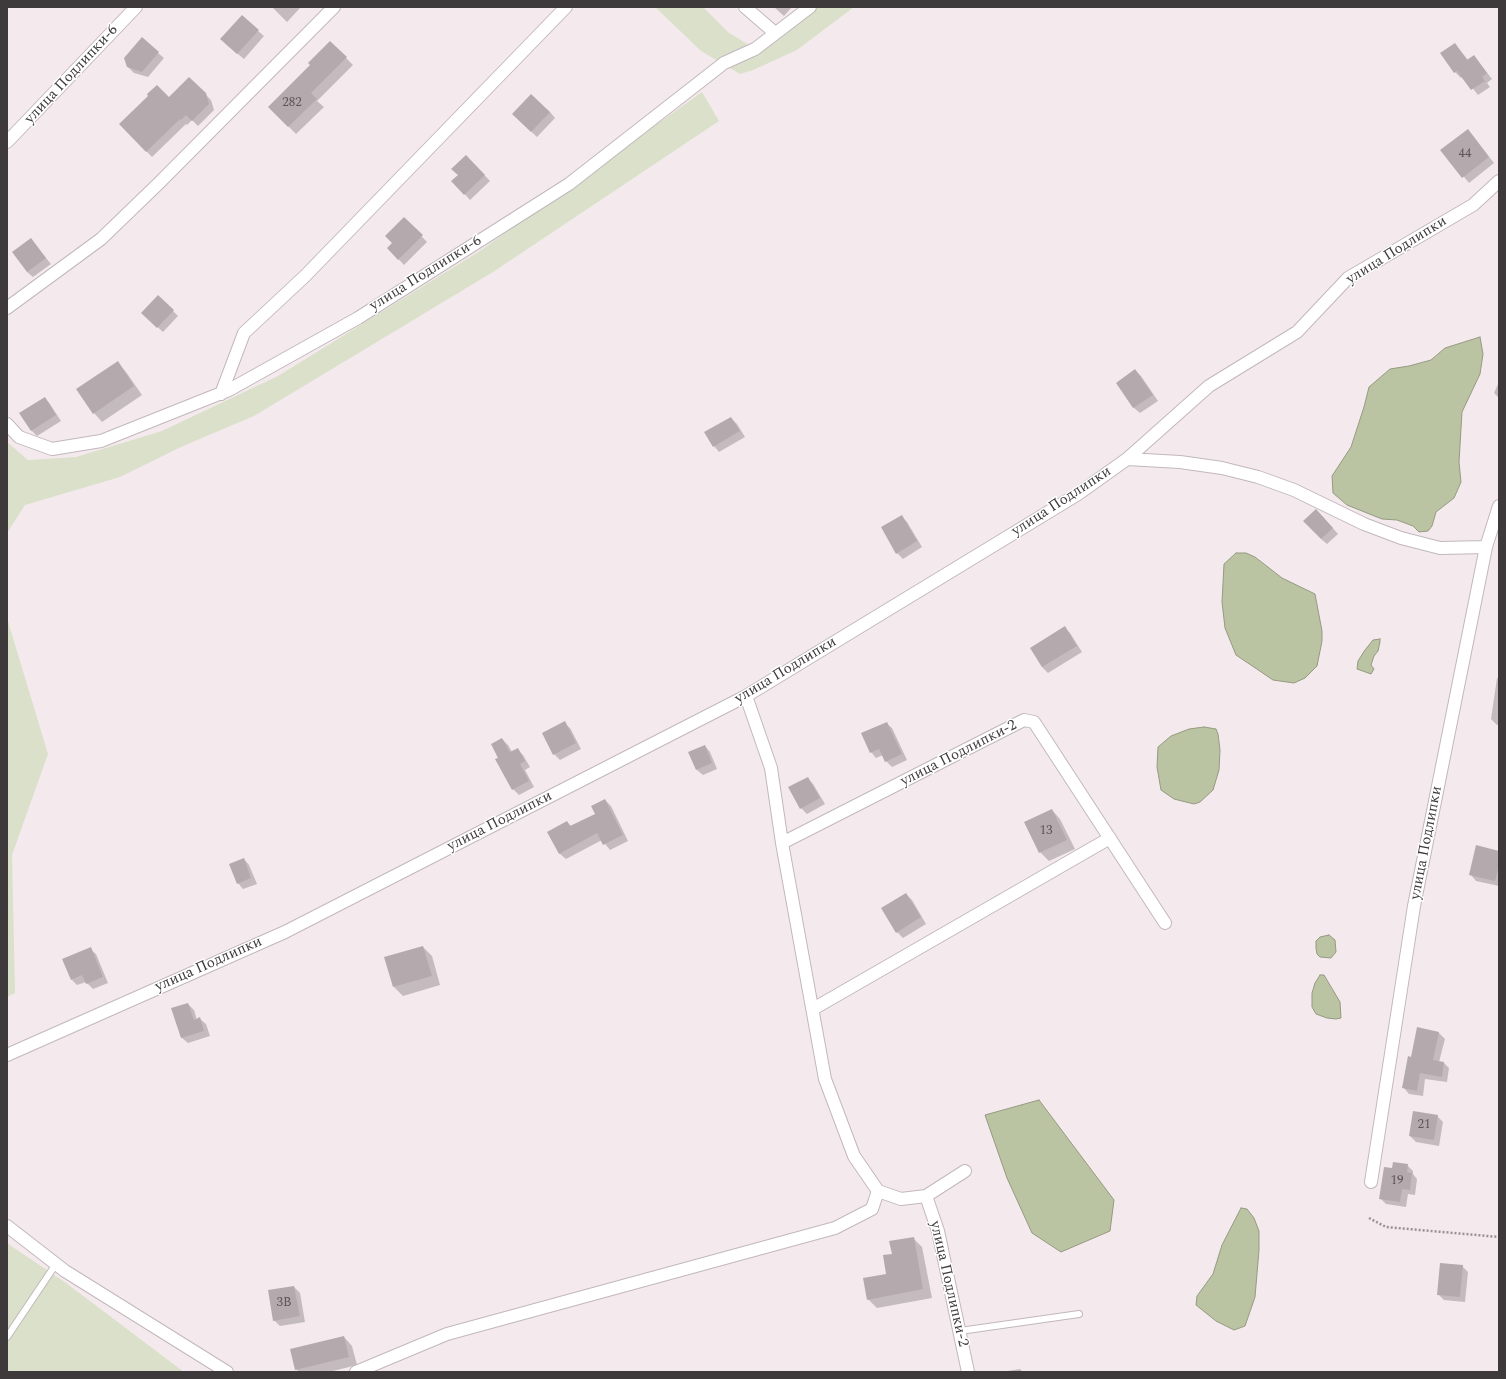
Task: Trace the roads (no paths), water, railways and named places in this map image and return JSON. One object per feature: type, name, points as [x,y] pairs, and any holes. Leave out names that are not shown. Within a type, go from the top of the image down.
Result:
[{"type":"street","name":"улица Подлипки-6","points":[[9,138],[136,7]]},
{"type":"street","points":[[7,308],[101,239],[159,183],[334,7]]},
{"type":"street","points":[[221,394],[244,333],[305,276],[566,7]]},
{"type":"street","points":[[745,7],[775,33]]},
{"type":"street","name":"улица Подлипки-6","points":[[7,424],[19,437],[52,449],[101,441],[229,390],[358,318],[569,184],[724,63],[755,49],[810,7]]},
{"type":"street","name":"улица Подлипки","points":[[7,1055],[285,932],[746,696],[1078,494],[1127,459],[1209,386],[1297,332],[1348,278],[1472,205],[1499,181]]},
{"type":"street","points":[[1127,459],[1180,462],[1222,468],[1258,477],[1294,490],[1364,524],[1401,538],[1440,548],[1486,547]]},
{"type":"street","name":"улица Подлипки","points":[[1371,1182],[1414,906],[1486,547],[1499,506]]},
{"type":"street","points":[[746,696],[771,768],[782,843],[826,1079],[854,1156],[878,1191],[901,1199],[926,1196],[965,1171]]},
{"type":"street","name":"улица Подлипки-2","points":[[782,843],[1024,720],[1034,722],[1165,923]]},
{"type":"street","points":[[813,1009],[1110,838]]},
{"type":"street","points":[[356,1372],[447,1334],[835,1228],[872,1210],[878,1191]]},
{"type":"street","name":"улица Подлипки-2","points":[[926,1196],[938,1231],[968,1372]]},
{"type":"street","points":[[7,1226],[56,1264],[227,1372]]},
{"type":"lane","points":[[7,1337],[56,1264]]},
{"type":"lane","points":[[960,1331],[1079,1314]]}]
